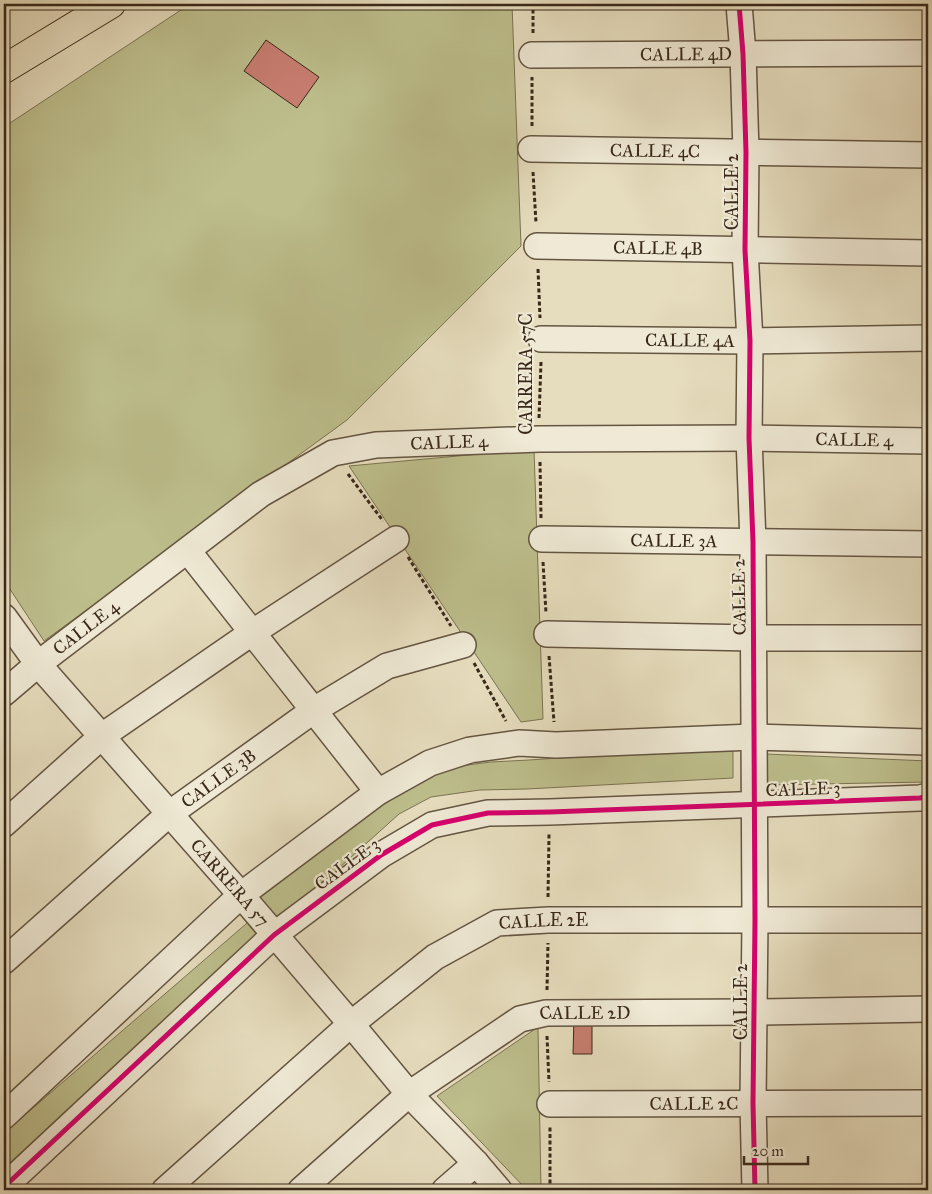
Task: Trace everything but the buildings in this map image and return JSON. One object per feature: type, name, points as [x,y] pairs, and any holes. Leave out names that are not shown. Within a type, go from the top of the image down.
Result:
[{"type":"main road","points":[[4,69],[111,4]]},
{"type":"street","name":"CALLE 2","points":[[740,4],[746,152],[745,250],[750,341],[749,438],[753,542],[755,920],[753,1103],[755,1190]]},
{"type":"street","name":"CALLE 4D","points":[[532,55],[928,53]]},
{"type":"street","name":"CALLE 4C","points":[[532,149],[928,155]]},
{"type":"street","name":"CALLE 4B","points":[[537,246],[928,253]]},
{"type":"street","name":"CALLE 4A","points":[[541,339],[750,341],[928,338]]},
{"type":"street","name":"CALLE 4","points":[[38,664],[261,494],[333,453],[376,445],[539,439],[749,438],[928,441]]},
{"type":"street","points":[[4,824],[102,736],[253,632],[396,539]]},
{"type":"street","name":"CALLE 3A","points":[[542,539],[928,544]]},
{"type":"street","points":[[188,551],[378,792]]},
{"type":"street","name":"CARRERA 57","points":[[4,616],[38,664],[241,895],[409,1094],[476,1162],[499,1190]]},
{"type":"street","points":[[547,634],[754,638],[928,638]]},
{"type":"street","name":"CALLE 3B","points":[[4,961],[169,814],[314,710],[387,666],[464,645]]},
{"type":"street","points":[[4,693],[38,664]]},
{"type":"street","points":[[4,1116],[241,895],[378,792],[430,764],[470,750],[519,744],[556,745],[753,737],[916,742],[928,744]]},
{"type":"street","name":"CALLE 3","points":[[4,1187],[274,935],[381,855],[432,825],[488,813],[920,798],[928,796]]},
{"type":"street","name":"CALLE 2E","points":[[165,1190],[351,1024],[435,957],[497,924],[548,920],[928,920]]},
{"type":"street","name":"CALLE 2D","points":[[300,1190],[409,1094],[520,1019],[546,1013],[928,1009]]},
{"type":"street","name":"CALLE 2C","points":[[550,1104],[928,1103]]},
{"type":"street","points":[[445,1190],[476,1162]]},
{"type":"path","points":[[333,453],[396,539],[464,645],[519,744]]},
{"type":"green space","points":[[190,4],[512,4],[521,246],[347,420],[44,641],[4,580],[4,127]]},
{"type":"green space","points":[[534,449],[543,719],[521,722],[349,466]]},
{"type":"green space","points":[[733,746],[733,778],[480,790],[431,797],[399,814],[278,923],[254,898],[379,800],[424,776],[460,766],[491,762]]},
{"type":"green space","points":[[766,754],[928,761],[928,782],[765,785]]},
{"type":"green space","points":[[254,917],[266,930],[4,1173],[4,1133]]},
{"type":"green space","points":[[538,1027],[541,1190],[527,1190],[437,1096]]},
{"type":"cycle path","points":[[739,4],[743,54],[746,152],[745,250],[750,341],[749,438],[753,542],[755,920],[753,1103],[755,1190]]},
{"type":"cycle path","points":[[4,1187],[274,935],[381,855],[432,825],[488,813],[920,798],[928,796]]}]
